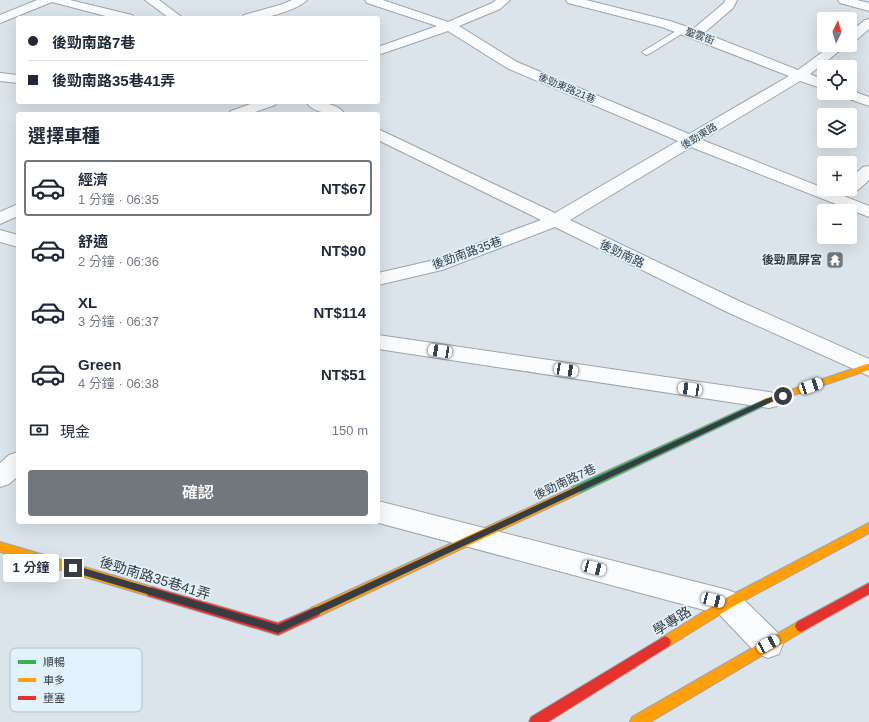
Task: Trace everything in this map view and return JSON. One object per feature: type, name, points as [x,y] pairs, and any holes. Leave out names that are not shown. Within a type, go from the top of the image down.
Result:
[{"type":"street","points":[[0,19],[47,0]]},
{"type":"street","points":[[56,0],[120,16]]},
{"type":"street","points":[[254,16],[301,0]]},
{"type":"street","name":"後勁東路21巷","points":[[371,0],[449,26],[512,65],[691,141],[817,183]]},
{"type":"street","points":[[380,50],[449,26],[496,6],[504,0]]},
{"type":"street","name":"聖雲街","points":[[572,0],[603,3],[689,32],[817,81]]},
{"type":"street","points":[[689,32],[729,5],[731,0]]},
{"type":"street","points":[[844,0],[869,7]]},
{"type":"street","points":[[155,1],[174,16]]},
{"type":"street","points":[[857,32],[869,23]]},
{"type":"street","name":"後勁東路","points":[[555,221],[800,75],[831,52]]},
{"type":"street","points":[[0,77],[16,79]]},
{"type":"street","points":[[857,97],[869,102]]},
{"type":"street","points":[[242,112],[264,104]]},
{"type":"street","points":[[317,104],[333,112]]},
{"type":"street","name":"後勁南路","points":[[380,135],[734,307],[868,367]]},
{"type":"street","points":[[857,182],[869,171]]},
{"type":"street","name":"後勁東路21巷","points":[[850,196],[869,212]]},
{"type":"street","points":[[0,219],[16,210]]},
{"type":"street","name":"後勁南路35巷","points":[[380,279],[435,266],[555,221]]},
{"type":"street","points":[[0,236],[16,240]]},
{"type":"street","points":[[380,342],[769,400]]},
{"type":"street","name":"後勁南路7巷","points":[[278,629],[769,400],[868,367]]},
{"type":"street","points":[[0,477],[16,464]]},
{"type":"street","points":[[380,513],[728,603],[768,644]]},
{"type":"street","name":"學專路","points":[[536,722],[728,603],[869,528]]},
{"type":"street","name":"後勁南路35巷41弄","points":[[0,546],[278,629]]},
{"type":"street","points":[[637,722],[768,644],[869,588]]},
{"type":"lane","points":[[646,52],[689,32]]},
{"type":"traffic: fast","points":[[576,490],[767,401]]},
{"type":"traffic: slow","points":[[767,401],[867,367]]},
{"type":"traffic: slow","points":[[315,612],[576,490]]},
{"type":"traffic: slow","points":[[665,642],[728,603],[869,528]]},
{"type":"traffic: slow","points":[[0,547],[152,592]]},
{"type":"traffic: slow","points":[[637,722],[801,626]]},
{"type":"traffic: jam","points":[[801,626],[869,588]]},
{"type":"traffic: jam","points":[[152,592],[278,629],[315,612]]},
{"type":"traffic: jam","points":[[536,722],[665,642]]},
{"type":"place","name":"後勁鳳屏宮","points":[[835,260]]},
{"type":"route","points":[[73,568],[278,629],[769,400],[783,396]]}]
